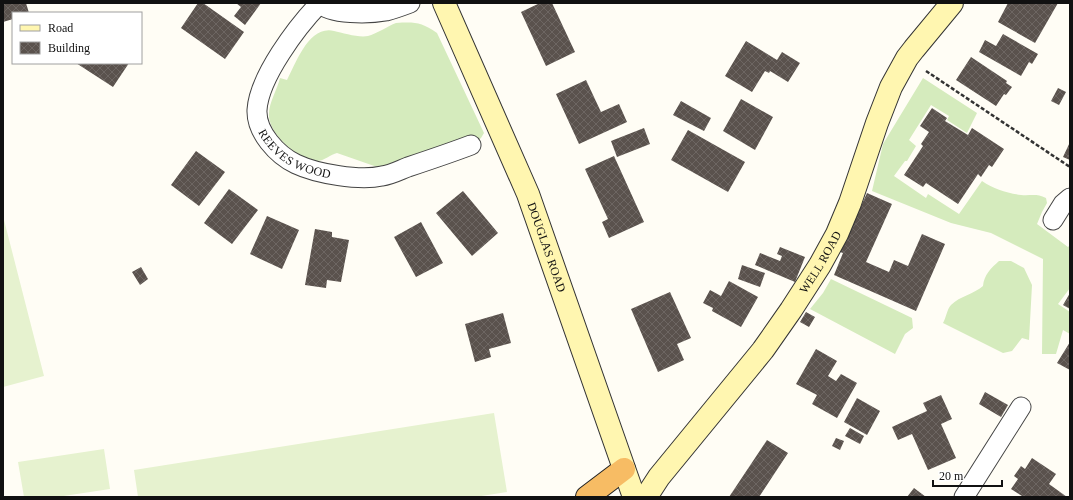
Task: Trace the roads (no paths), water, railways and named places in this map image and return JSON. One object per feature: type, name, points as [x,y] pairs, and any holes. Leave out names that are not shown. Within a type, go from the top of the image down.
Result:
[{"type":"highway","points":[[587,497],[624,469]]},
{"type":"main road","name":"DOUGLAS ROAD","points":[[444,3],[528,194],[634,497]]},
{"type":"main road","name":"WELL ROAD","points":[[646,497],[659,478],[763,350],[820,265],[837,234],[850,203],[891,87],[907,58],[925,34],[952,3]]},
{"type":"street","name":"REEVES WOOD","points":[[410,3],[386,11],[366,12],[330,10],[319,4],[304,20],[290,39],[262,88],[257,111],[264,136],[273,146],[295,164],[323,173],[364,177],[382,176],[471,145]]},
{"type":"street","points":[[1053,220],[1063,204],[1070,198]]},
{"type":"street","points":[[964,497],[1021,406]]}]
